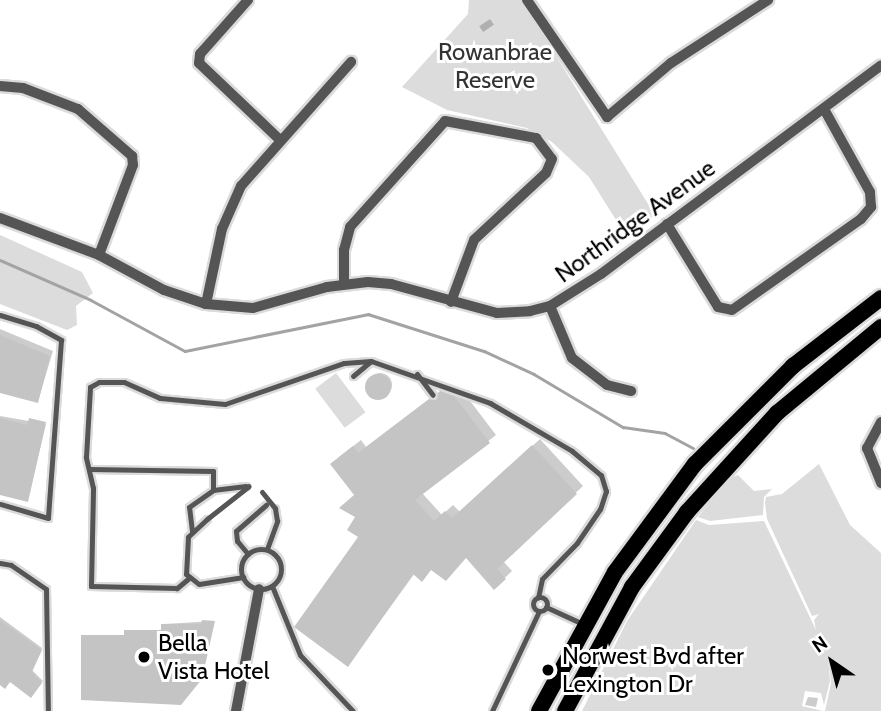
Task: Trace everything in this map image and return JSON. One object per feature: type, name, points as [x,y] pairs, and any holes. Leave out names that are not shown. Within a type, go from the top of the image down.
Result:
[{"type":"main road","points":[[539,711],[583,624],[639,536],[695,464],[719,437],[793,366],[881,299]]},
{"type":"main road","points":[[565,711],[632,587],[718,475],[805,386],[881,327]]},
{"type":"street","points":[[248,0],[200,54],[199,63],[280,140]]},
{"type":"street","points":[[527,0],[607,117],[671,63],[768,0]]},
{"type":"street","points":[[206,304],[222,229],[242,186],[351,62]]},
{"type":"street","name":"Northridge Avenue","points":[[0,218],[99,255],[164,290],[206,304],[253,308],[344,283],[391,284],[450,302],[504,313],[550,306],[667,224],[881,65]]},
{"type":"street","points":[[869,76],[881,75]]},
{"type":"street","points":[[0,86],[23,88],[78,109],[132,156],[133,165],[99,255]]},
{"type":"street","points":[[667,224],[718,306],[732,310],[861,219],[871,207],[870,192],[824,109]]},
{"type":"street","points":[[344,283],[344,250],[350,228],[446,121],[536,138],[552,159],[546,173],[474,240],[450,302]]},
{"type":"street","points":[[550,306],[572,358],[607,385],[631,391]]},
{"type":"street","points":[[881,422],[871,435],[867,448],[881,483]]},
{"type":"street","points":[[236,711],[259,589]]},
{"type":"lane","points":[[0,315],[36,326],[61,340],[48,518],[0,504]]},
{"type":"lane","points":[[353,376],[371,361]]},
{"type":"lane","points":[[189,578],[177,587],[91,586],[93,488],[89,469],[87,393],[93,384],[124,382],[160,398],[225,404],[344,363],[371,361],[417,374],[526,423],[572,451],[604,480],[606,491],[600,509],[578,542],[546,573],[533,605],[538,611]]},
{"type":"lane","points":[[417,374],[433,396]]},
{"type":"lane","points":[[89,469],[213,471],[213,491]]},
{"type":"lane","points":[[189,578],[185,569],[185,544],[192,531],[249,486],[238,490],[213,491],[189,506],[192,531]]},
{"type":"lane","points":[[262,492],[275,508],[277,521],[267,550]]},
{"type":"lane","points":[[248,554],[237,541],[236,531],[266,505]]},
{"type":"lane","points":[[189,578],[210,584],[243,577],[259,589],[272,586],[281,569],[277,556],[267,550],[248,554]]},
{"type":"lane","points":[[243,577],[248,554]]},
{"type":"lane","points":[[0,564],[12,565],[46,589],[48,711]]},
{"type":"lane","points":[[272,586],[300,655],[353,711]]},
{"type":"lane","points":[[538,598],[544,599],[546,607]]},
{"type":"lane","points":[[546,607],[583,624]]},
{"type":"lane","points":[[492,711],[538,611],[546,607]]},
{"type":"green space","name":"Rowanbrae Reserve","points":[[469,0],[521,0],[655,215],[628,239],[589,177],[552,142],[527,128],[447,110],[402,87],[468,14]]},
{"type":"green space","points":[[0,235],[82,272],[93,293],[76,306],[77,325],[67,330],[0,304]]},
{"type":"green space","points":[[336,373],[365,412],[345,428],[315,389]]},
{"type":"green space","points":[[819,464],[850,525],[881,553],[881,711],[825,711],[831,683],[828,658],[830,681],[824,705],[821,693],[805,691],[802,706],[823,711],[582,711],[627,621],[696,520],[709,525],[764,521],[816,630],[814,620],[819,614],[812,616],[767,519],[765,503],[766,497],[782,494]]},
{"type":"green space","points":[[738,475],[754,491],[772,489],[764,497],[763,515],[710,521],[698,517],[730,478]]},
{"type":"building","points":[[0,335],[50,356],[38,403],[0,393]]},
{"type":"building","points":[[378,374],[387,378],[391,387],[387,396],[378,400],[369,396],[365,387],[369,378]]},
{"type":"building","points":[[440,391],[454,396],[490,443],[415,500],[434,521],[445,511],[452,518],[532,445],[577,494],[497,569],[506,579],[494,590],[466,558],[446,581],[431,570],[422,582],[413,574],[348,667],[294,627],[358,537],[347,530],[355,517],[339,508],[354,495],[330,464],[353,446],[358,453],[429,399],[436,400]]},
{"type":"building","points":[[0,418],[27,425],[29,418],[46,422],[28,502],[0,495]]},
{"type":"building","points":[[0,620],[42,650],[32,672],[42,683],[31,698],[10,682],[5,689],[0,685]]},
{"type":"building","name":"Bella Vista Hotel","points":[[202,620],[215,621],[202,679],[181,705],[81,700],[81,635],[124,635],[124,630],[161,630],[161,624],[201,624]]},
{"type":"waterway","points":[[0,260],[91,300],[185,351],[368,314],[484,351],[534,374],[623,427],[665,433],[693,448]]},
{"type":"place","name":"Bella Vista Hotel","points":[[144,657]]},
{"type":"place","name":"Norwest Bvd after Lexington Dr","points":[[548,670]]}]
